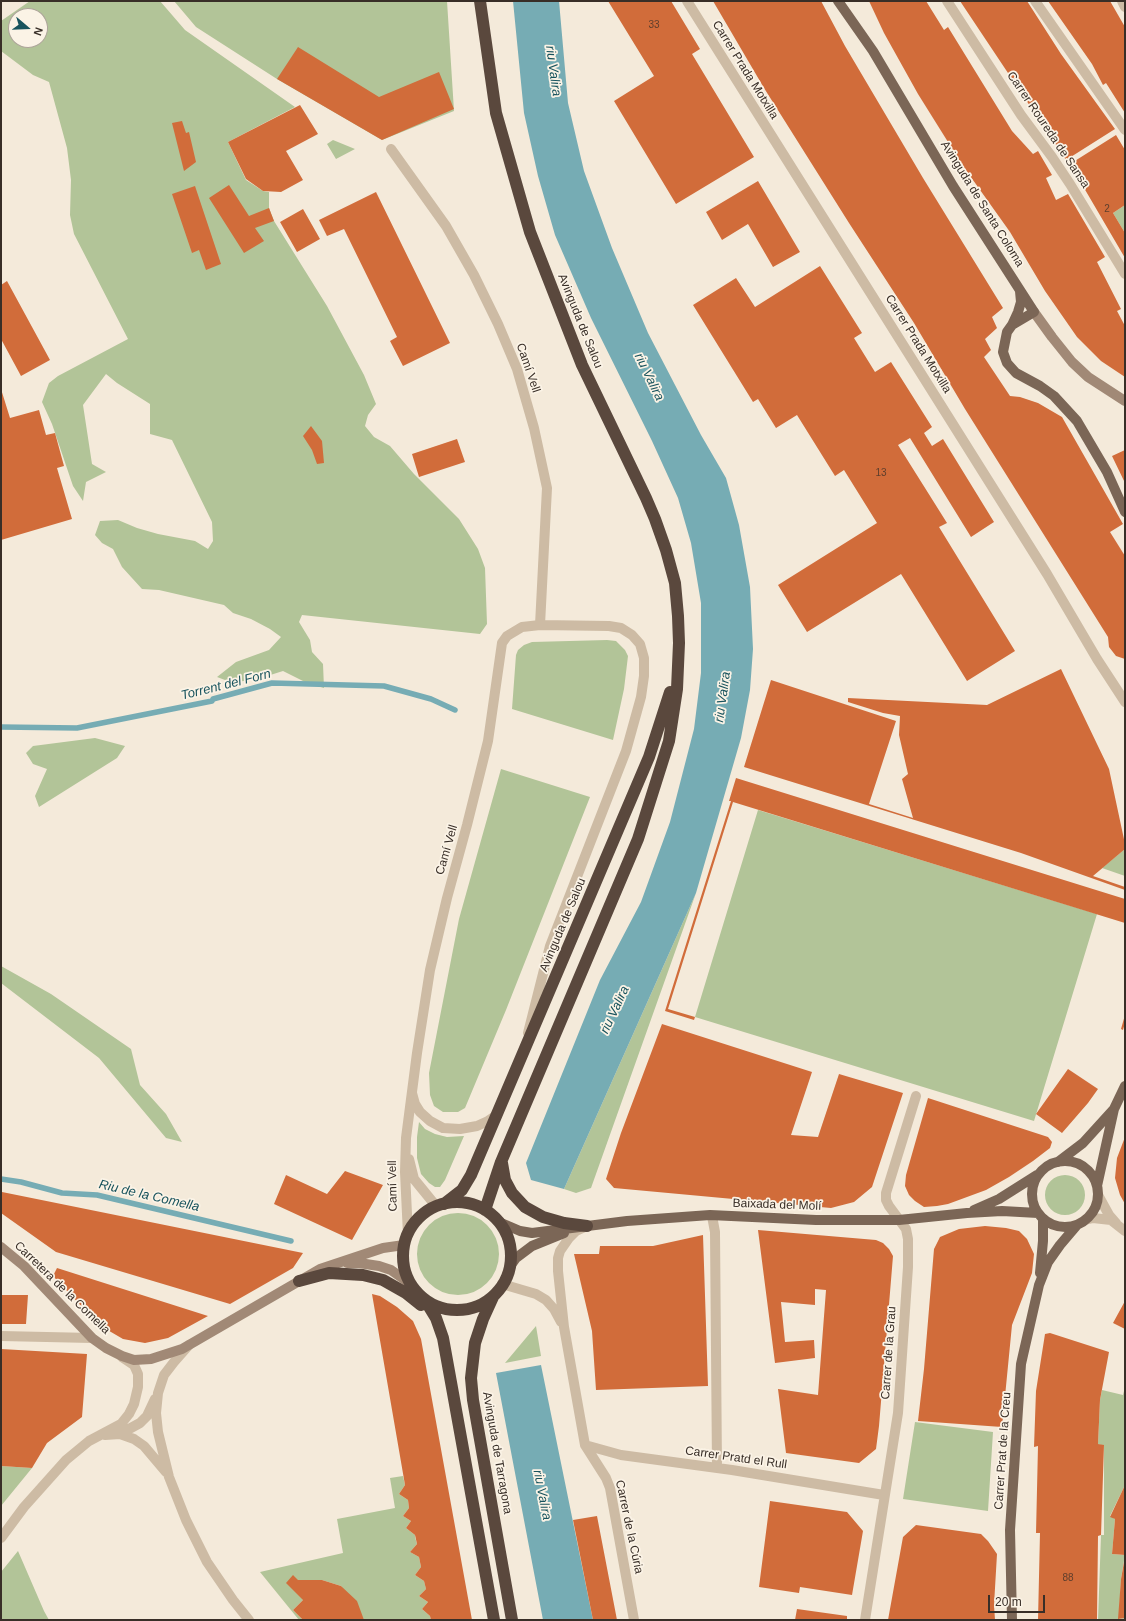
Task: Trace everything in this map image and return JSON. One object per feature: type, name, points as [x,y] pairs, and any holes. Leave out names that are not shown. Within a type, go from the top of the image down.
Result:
[{"type":"highway","name":"Avinguda de Salou","points":[[480,1],[496,113],[530,232],[582,365],[646,498],[657,525],[675,583],[679,643],[677,689],[669,741],[638,839],[501,1162],[485,1210]]},
{"type":"highway","name":"Avinguda de Salou","points":[[440,1205],[462,1190],[471,1175],[521,1060],[662,721],[672,685],[679,643]]},
{"type":"highway","points":[[501,1162],[505,1180],[512,1193],[525,1207],[543,1217],[564,1223],[587,1226]]},
{"type":"highway","points":[[424,1298],[442,1308],[463,1309],[478,1305],[498,1289],[509,1268],[510,1258],[509,1244],[503,1225],[485,1210],[469,1203],[452,1202],[440,1205],[421,1216],[413,1224],[406,1240],[404,1266],[412,1285],[424,1298],[436,1318],[443,1338],[494,1620]]},
{"type":"highway","points":[[300,1281],[329,1273],[363,1275],[383,1280],[406,1293],[418,1302],[431,1315],[443,1338]]},
{"type":"highway","name":"Avinguda de Tarragona","points":[[498,1289],[483,1319],[475,1343],[471,1378],[473,1400],[512,1620]]},
{"type":"main road","name":"Avinguda de Santa Coloma","points":[[838,1],[873,51],[954,186],[1034,312],[1066,356],[1088,377],[1125,401]]},
{"type":"main road","points":[[842,1],[854,22]]},
{"type":"main road","points":[[1020,290],[1021,302],[1012,325],[1007,332],[1003,352],[1016,374],[1040,386],[1054,396],[1077,421],[1107,472],[1125,512]]},
{"type":"main road","points":[[1012,325],[1034,312]]},
{"type":"main road","points":[[1039,1285],[1048,1262],[1060,1245],[1094,1209],[1114,1109],[1125,1086]]},
{"type":"main road","points":[[1039,1285],[1043,1241],[1040,1216],[1033,1203],[1032,1193],[1034,1183],[1039,1174],[1046,1168],[1058,1162],[1083,1143],[1114,1109]]},
{"type":"main road","points":[[1058,1162],[1069,1162],[1080,1165],[1088,1171],[1097,1190]]},
{"type":"main road","name":"Baixada del Molí","points":[[967,1213],[999,1199],[1039,1174]]},
{"type":"main road","name":"Baixada del Molí","points":[[503,1225],[532,1233],[658,1218],[712,1216],[816,1220],[899,1220],[1002,1211],[1040,1216]]},
{"type":"main road","points":[[1040,1216],[1057,1226],[1069,1227],[1081,1223]]},
{"type":"main road","name":"Baixada del Molí","points":[[509,1268],[516,1258],[532,1246],[554,1236],[587,1226]]},
{"type":"main road","name":"Carretera de la Comella","points":[[1,1247],[34,1275],[92,1338],[106,1348],[134,1360],[151,1359],[172,1353],[320,1269],[406,1240]]},
{"type":"main road","points":[[337,1263],[359,1262],[379,1266],[390,1270],[412,1285]]},
{"type":"main road","name":"Carrer Prat de la Creu","points":[[1012,1620],[1010,1530],[1021,1364],[1039,1285]]},
{"type":"street","name":"Carrer Prada Motxilla","points":[[687,1],[1047,574],[1097,660],[1125,702]]},
{"type":"street","name":"Carrer Roureda de Sansa","points":[[947,1],[1021,115],[1070,184],[1125,274]]},
{"type":"street","points":[[1036,1],[1125,130]]},
{"type":"street","points":[[1122,1],[1125,7]]},
{"type":"street","name":"Camí Vell","points":[[391,149],[446,226],[474,275],[498,324],[517,369],[534,428],[547,488],[540,625],[522,627],[507,636],[502,643],[488,741],[430,970],[411,1090],[406,1138],[406,1240]]},
{"type":"street","points":[[521,1060],[550,946],[626,751],[634,727],[644,676],[644,658],[640,644],[632,635],[621,628],[609,626],[540,625]]},
{"type":"street","name":"Camí Vell","points":[[411,1090],[415,1104],[420,1112],[430,1121],[443,1128],[460,1129],[477,1126],[488,1122],[497,1115]]},
{"type":"street","name":"Carrer de la Grau","points":[[865,1620],[898,1413],[908,1267],[908,1239],[906,1229],[889,1206],[886,1200],[886,1193],[916,1096]]},
{"type":"street","name":"Camí Vell","points":[[406,1138],[410,1167],[414,1179],[440,1205]]},
{"type":"street","points":[[1097,1190],[1109,1215],[1121,1228]]},
{"type":"street","points":[[712,1216],[715,1232],[717,1468]]},
{"type":"street","points":[[1081,1223],[1093,1218],[1102,1218],[1111,1220],[1121,1228]]},
{"type":"street","name":"Carrer de la Cúria","points":[[587,1226],[576,1231],[569,1238],[560,1251],[558,1258],[564,1327],[584,1445],[606,1478],[610,1488],[634,1620]]},
{"type":"street","name":"Carrer de la Cúria","points":[[498,1289],[524,1289],[536,1294],[546,1300],[554,1309],[564,1327]]},
{"type":"street","points":[[1,1336],[92,1338]]},
{"type":"street","points":[[99,1436],[129,1429],[140,1423],[147,1416],[158,1393],[164,1375],[190,1344]]},
{"type":"street","points":[[1,1538],[24,1507],[52,1475],[89,1441],[121,1424],[129,1414],[134,1404],[138,1387],[138,1374],[134,1365],[122,1356]]},
{"type":"street","points":[[158,1393],[156,1413],[158,1432],[169,1477],[186,1520],[208,1562],[233,1600],[249,1620]]},
{"type":"street","points":[[99,1436],[120,1434],[134,1439],[144,1446],[169,1477]]},
{"type":"street","name":"Carrer Pratd el Rull","points":[[584,1445],[621,1455],[717,1468],[884,1495]]},
{"type":"green space","points":[[30,1],[160,1],[185,30],[295,107],[228,142],[246,180],[263,191],[269,192],[269,208],[274,221],[327,306],[364,375],[376,404],[368,415],[365,426],[374,437],[390,446],[414,474],[459,519],[478,549],[485,568],[487,624],[480,634],[302,615],[299,622],[310,640],[312,652],[323,664],[324,688],[307,683],[283,671],[264,677],[233,683],[217,677],[236,662],[269,650],[281,637],[270,629],[251,619],[233,613],[224,605],[159,590],[142,589],[122,567],[113,549],[102,543],[95,535],[100,521],[118,520],[137,528],[158,534],[195,541],[208,549],[213,541],[212,522],[172,440],[150,434],[150,404],[117,383],[106,374],[83,405],[92,464],[106,472],[86,482],[83,501],[73,486],[52,424],[42,402],[49,383],[58,376],[128,339],[74,234],[70,215],[71,180],[67,148],[49,82],[33,75],[1,51],[1,21],[8,16],[8,48],[48,48],[48,8],[20,8]]},
{"type":"green space","points":[[174,1],[447,1],[454,111],[382,140],[277,79],[196,27]]},
{"type":"green space","points":[[333,140],[355,149],[336,159],[327,144]]},
{"type":"green space","points":[[1125,205],[1125,233],[1113,213]]},
{"type":"green space","points":[[616,641],[625,650],[628,656],[624,689],[613,740],[512,709],[516,655],[518,650],[524,645],[532,642]]},
{"type":"green space","points":[[95,738],[125,746],[117,758],[39,807],[35,796],[47,769],[33,764],[26,753],[33,746]]},
{"type":"green space","points":[[501,769],[590,797],[506,1010],[465,1108],[458,1112],[443,1112],[434,1106],[430,1095],[429,1073],[459,919]]},
{"type":"green space","points":[[758,810],[1097,914],[1034,1121],[695,1017]]},
{"type":"green space","points":[[1125,849],[1125,876],[1102,868]]},
{"type":"green space","points":[[696,893],[591,1188],[576,1193],[564,1189]]},
{"type":"green space","points":[[1,966],[51,994],[131,1049],[140,1085],[166,1114],[182,1142],[166,1138],[99,1058],[1,983]]},
{"type":"green space","points":[[419,1122],[425,1129],[435,1134],[447,1137],[464,1136],[445,1180],[440,1187],[435,1187],[429,1183],[421,1174],[417,1158]]},
{"type":"green space","points":[[1069,1175],[1076,1178],[1082,1184],[1085,1195],[1084,1203],[1076,1212],[1069,1215],[1061,1215],[1054,1212],[1046,1203],[1045,1191],[1048,1184],[1057,1176]]},
{"type":"green space","points":[[450,1213],[466,1213],[481,1220],[492,1231],[499,1246],[499,1262],[496,1270],[487,1283],[474,1292],[466,1295],[450,1295],[435,1288],[424,1277],[417,1262],[417,1246],[424,1231],[435,1220]]},
{"type":"green space","points":[[536,1326],[541,1356],[505,1363]]},
{"type":"green space","points":[[1125,1387],[1125,1485],[1110,1516],[1115,1519],[1112,1554],[1125,1555],[1121,1579],[1119,1619],[1125,1618],[1125,1620],[1098,1620],[1101,1535],[1104,1535],[1104,1446],[1098,1444],[1100,1400],[1102,1390],[1123,1395]]},
{"type":"green space","points":[[915,1422],[993,1432],[988,1511],[903,1499]]},
{"type":"green space","points":[[1,1466],[32,1468],[1,1506]]},
{"type":"green space","points":[[403,1476],[405,1485],[399,1494],[408,1500],[409,1508],[403,1516],[411,1521],[406,1528],[415,1535],[417,1544],[410,1552],[419,1557],[421,1567],[415,1575],[424,1581],[426,1589],[419,1596],[428,1602],[422,1609],[430,1616],[431,1620],[364,1620],[341,1586],[322,1580],[298,1580],[303,1600],[293,1610],[303,1620],[299,1620],[260,1572],[343,1553],[337,1519],[395,1508],[390,1478]]},
{"type":"green space","points":[[18,1551],[49,1620],[1,1620],[1,1572]]},
{"type":"water","name":"riu Valira","points":[[513,1],[559,1],[568,103],[584,171],[612,248],[648,333],[701,435],[726,478],[739,525],[750,587],[753,649],[750,690],[741,738],[696,893],[564,1189],[531,1180],[526,1163],[600,980],[641,902],[670,822],[694,729],[701,673],[701,603],[691,543],[678,498],[652,441],[591,318],[555,235],[538,176],[524,113]]},
{"type":"water","name":"riu Valira","points":[[541,1365],[593,1620],[543,1620],[496,1373]]},
{"type":"building","points":[[608,1],[671,1],[700,49],[692,54],[754,157],[676,204],[614,101],[654,76]]},
{"type":"building","points":[[713,1],[821,1],[845,46],[923,178],[1003,308],[992,317],[997,328],[985,339],[991,350],[984,357],[1010,396],[1020,397],[1038,403],[1062,417],[1123,524],[1110,532],[1125,556],[1125,659],[1116,656],[1109,647],[1108,637],[965,409],[914,323],[764,88]]},
{"type":"building","points":[[869,1],[926,1],[944,30],[948,27],[1012,131],[1033,154],[1038,151],[1052,175],[1046,178],[1056,200],[1068,194],[1105,257],[1097,262],[1121,309],[1117,311],[1125,326],[1125,377],[1101,361],[1077,337],[1045,291],[1010,232],[963,166],[918,94],[884,33]]},
{"type":"building","points":[[960,1],[1027,1],[1061,54],[1115,129],[1066,160]]},
{"type":"building","points":[[1048,1],[1110,1],[1125,27],[1125,113],[1106,83],[1103,85],[1092,64]]},
{"type":"building","points":[[298,47],[379,97],[439,72],[454,109],[382,140],[277,79]]},
{"type":"building","points":[[300,105],[318,134],[286,151],[303,180],[281,192],[263,191],[246,179],[228,142]]},
{"type":"building","points":[[182,121],[186,133],[189,132],[196,162],[184,171],[172,123]]},
{"type":"building","points":[[1116,135],[1125,150],[1125,205],[1113,213],[1125,233],[1125,258],[1070,164]]},
{"type":"building","points":[[758,181],[800,252],[773,267],[748,224],[722,240],[706,212]]},
{"type":"building","points":[[229,185],[249,216],[269,208],[274,221],[255,228],[264,241],[244,253],[209,198]]},
{"type":"building","points":[[195,186],[221,264],[206,270],[199,250],[192,253],[172,194]]},
{"type":"building","points":[[376,192],[450,343],[403,366],[390,341],[397,337],[344,229],[327,236],[319,220]]},
{"type":"building","points":[[303,209],[320,239],[297,252],[280,222]]},
{"type":"building","points":[[820,266],[862,333],[854,338],[875,372],[891,362],[932,427],[924,433],[932,446],[943,439],[994,522],[971,537],[910,438],[898,445],[947,523],[939,527],[1015,651],[967,681],[901,574],[807,632],[778,585],[877,523],[844,470],[835,476],[797,415],[776,428],[758,399],[753,402],[693,305],[736,278],[755,307]]},
{"type":"building","points":[[7,281],[50,360],[21,376],[1,339],[1,285]]},
{"type":"building","points":[[1,389],[10,418],[39,410],[46,435],[55,433],[64,466],[57,468],[72,519],[1,540]]},
{"type":"building","points":[[311,426],[322,441],[324,463],[317,464],[312,450],[303,436]]},
{"type":"building","points":[[457,439],[465,462],[419,477],[412,454]]},
{"type":"building","points":[[1125,450],[1125,483],[1112,456]]},
{"type":"building","points":[[1061,669],[1109,769],[1125,844],[1125,849],[1093,876],[1125,887],[1125,890],[1021,853],[744,767],[771,680],[896,721],[869,804],[913,818],[902,779],[908,774],[899,735],[900,716],[883,713],[848,702],[848,698],[987,705]]},
{"type":"building","points":[[736,778],[1125,899],[1125,923],[733,802],[668,1009],[695,1017],[694,1020],[665,1011],[731,801],[729,801]]},
{"type":"building","points":[[1125,1015],[1125,1023],[1123,1030],[1121,1029]]},
{"type":"building","points":[[662,1024],[812,1072],[791,1135],[818,1137],[839,1074],[903,1093],[872,1187],[854,1202],[831,1208],[614,1188],[606,1179],[621,1133]]},
{"type":"building","points":[[1068,1069],[1098,1089],[1062,1133],[1036,1114]]},
{"type":"building","points":[[928,1098],[1048,1137],[1052,1142],[1050,1148],[1009,1177],[986,1190],[948,1204],[924,1207],[909,1195],[905,1186],[906,1175]]},
{"type":"building","points":[[1125,1137],[1125,1204],[1120,1195],[1115,1178],[1117,1158]]},
{"type":"building","points":[[345,1171],[383,1185],[352,1240],[274,1204],[286,1175],[327,1194]]},
{"type":"building","points":[[2,1192],[303,1253],[293,1268],[230,1304],[56,1252],[1,1213]]},
{"type":"building","points":[[985,1226],[1019,1231],[1027,1239],[1034,1254],[1032,1273],[1012,1325],[1002,1427],[918,1421],[934,1249],[940,1237],[959,1229]]},
{"type":"building","points":[[758,1230],[876,1240],[883,1243],[893,1256],[876,1449],[859,1463],[786,1453],[778,1389],[818,1395],[826,1290],[815,1289],[815,1305],[781,1302],[785,1342],[814,1340],[815,1358],[775,1363]]},
{"type":"building","points":[[703,1235],[708,1386],[596,1390],[592,1331],[574,1254],[599,1254],[600,1246],[653,1246]]},
{"type":"building","points":[[57,1268],[208,1316],[168,1338],[145,1343],[123,1339],[99,1325],[53,1276]]},
{"type":"building","points":[[372,1294],[380,1296],[397,1307],[413,1321],[421,1339],[472,1620],[431,1620],[430,1616],[422,1609],[428,1602],[419,1596],[426,1589],[424,1581],[415,1575],[421,1567],[419,1557],[410,1552],[417,1544],[415,1535],[406,1528],[411,1521],[403,1516],[409,1508],[408,1500],[399,1494],[405,1485]]},
{"type":"building","points":[[1,1295],[28,1295],[26,1324],[1,1324]]},
{"type":"building","points":[[1125,1301],[1125,1329],[1113,1323]]},
{"type":"building","points":[[1050,1333],[1109,1352],[1100,1400],[1098,1444],[1104,1445],[1101,1535],[1098,1536],[1097,1620],[1038,1620],[1040,1533],[1036,1533],[1038,1446],[1034,1447],[1036,1391],[1045,1334]]},
{"type":"building","points":[[1,1349],[87,1354],[82,1417],[47,1443],[32,1468],[1,1466]]},
{"type":"building","points":[[1125,1485],[1125,1555],[1112,1554],[1115,1519],[1110,1517]]},
{"type":"building","points":[[770,1501],[847,1512],[863,1531],[852,1595],[800,1587],[799,1593],[759,1587]]},
{"type":"building","points":[[597,1516],[617,1620],[593,1620],[573,1520]]},
{"type":"building","points":[[916,1525],[981,1534],[988,1541],[997,1554],[994,1605],[995,1620],[888,1620],[903,1537]]},
{"type":"building","points":[[1124,1562],[1125,1618],[1118,1619],[1121,1579]]},
{"type":"building","points":[[293,1575],[298,1580],[322,1580],[341,1586],[357,1601],[364,1620],[303,1620],[293,1610],[303,1600],[286,1583]]},
{"type":"building","points":[[797,1609],[847,1616],[847,1620],[795,1620]]},
{"type":"waterway","name":"Torrent del Forn","points":[[1,727],[77,728],[212,701],[213,699],[272,683],[384,686],[431,699],[455,710]]},
{"type":"waterway","name":"Riu de la Comella","points":[[1,1179],[21,1182],[62,1193],[97,1195],[291,1241]]}]
